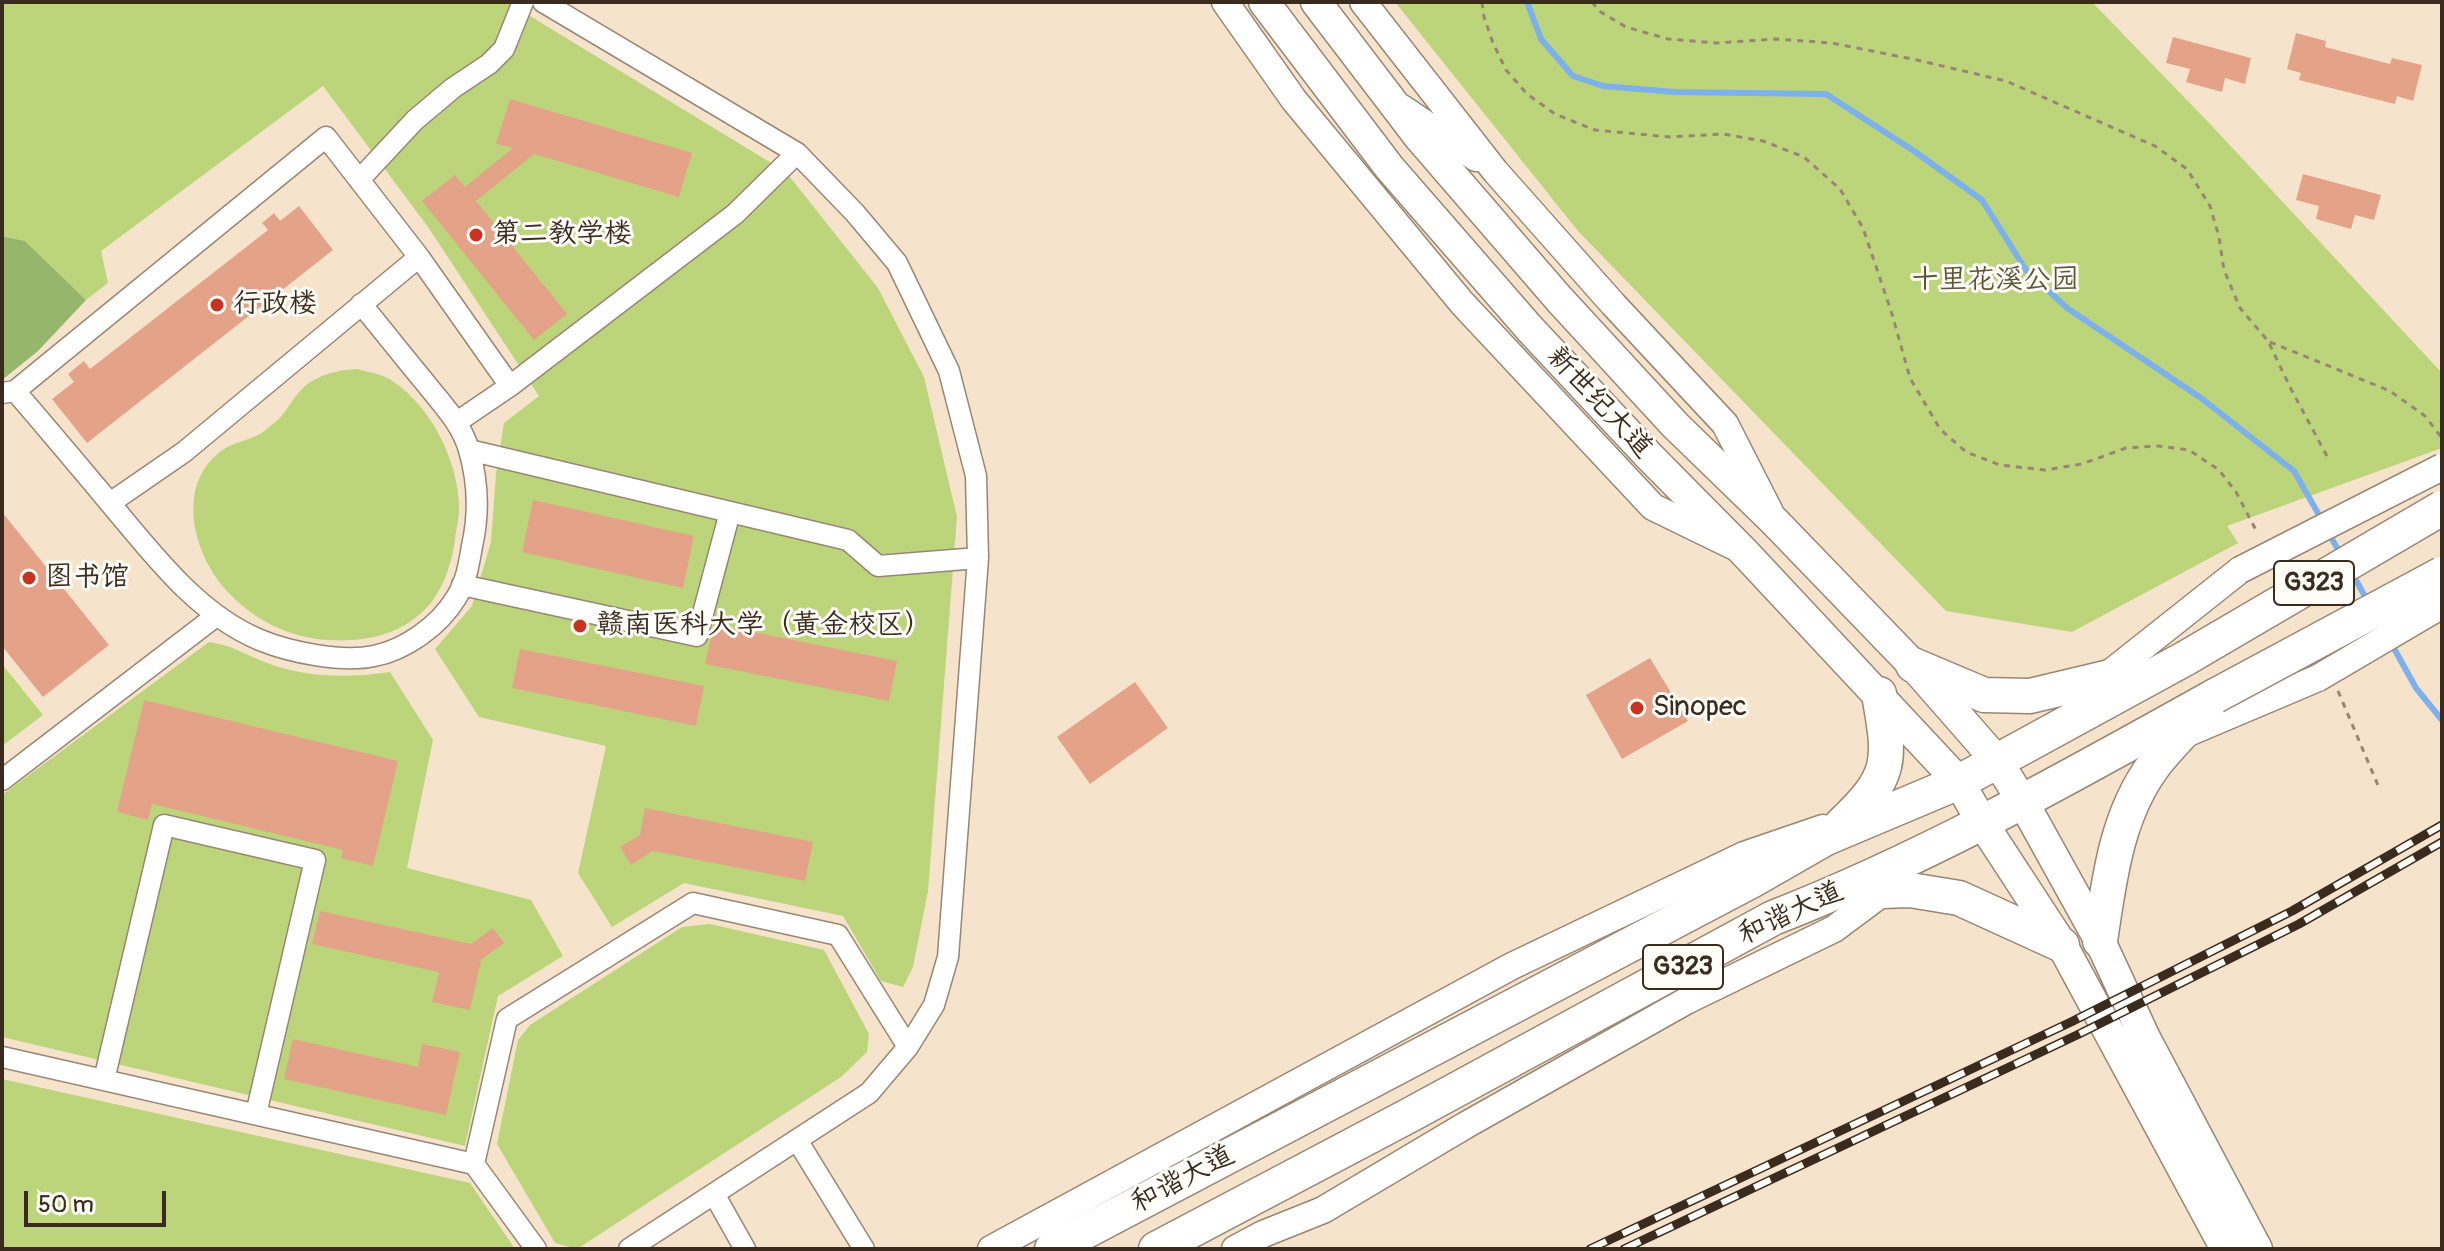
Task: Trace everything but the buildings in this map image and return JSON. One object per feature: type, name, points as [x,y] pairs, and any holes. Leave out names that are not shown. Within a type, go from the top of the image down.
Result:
[{"type":"highway","name":"G323","points":[[1997,761],[2186,658],[2442,508]]},
{"type":"highway","name":"G323","points":[[2215,696],[2442,574]]},
{"type":"highway","points":[[1913,665],[1984,695],[2030,696],[2186,658]]},
{"type":"highway","points":[[1836,829],[1869,798],[1886,767],[1886,735],[1879,694]]},
{"type":"highway","points":[[2100,941],[2112,864],[2129,811],[2153,767],[2215,696]]},
{"type":"highway","name":"和谐大道","points":[[1156,1249],[1773,918],[1836,893],[1983,824],[2215,696]]},
{"type":"highway","name":"和谐大道","points":[[1052,1249],[1751,881],[1836,829],[1959,782],[1997,761]]},
{"type":"highway","points":[[1836,893],[1910,890],[1959,898],[2062,945]]},
{"type":"main road","name":"新世纪大道","points":[[1264,2],[1389,167],[1530,329],[1879,694],[1959,782],[2062,945],[2226,1249]]},
{"type":"main road","name":"新世纪大道","points":[[1316,2],[1419,137],[1559,299],[1675,425],[1775,522],[1913,665],[1997,761],[2100,941],[2145,1038],[2257,1249]]},
{"type":"street","points":[[359,180],[415,120],[504,49],[523,2]]},
{"type":"street","points":[[543,2],[797,153],[855,213],[897,263],[949,371],[976,476],[978,558],[948,957],[934,1005],[908,1047],[869,1093],[629,1249]]},
{"type":"street","points":[[1225,2],[1294,100],[1462,303],[1653,507],[1744,552]]},
{"type":"street","points":[[1363,2],[1495,171],[1725,424],[1775,522]]},
{"type":"street","points":[[1393,102],[1495,171]]},
{"type":"street","points":[[361,304],[457,422],[469,450],[477,496],[474,536],[457,597],[443,616],[423,633],[401,646],[374,656],[327,657],[292,651],[259,640],[216,616],[154,556],[9,392],[326,137],[419,257],[510,386]]},
{"type":"street","points":[[457,422],[510,386],[735,214],[797,153]]},
{"type":"street","points":[[1425,210],[1462,303]]},
{"type":"street","points":[[110,503],[184,452],[419,257]]},
{"type":"street","points":[[469,450],[848,540],[878,566],[978,558]]},
{"type":"street","points":[[1997,761],[2240,570],[2442,467]]},
{"type":"street","points":[[462,585],[697,636],[730,512]]},
{"type":"street","points":[[2023,802],[2180,736],[2326,680],[2442,605]]},
{"type":"street","points":[[2,780],[216,616]]},
{"type":"street","points":[[1235,1249],[1323,1210],[1686,1001],[1834,929],[1983,824]]},
{"type":"street","points":[[104,1080],[164,825],[179,828],[315,860],[256,1114]]},
{"type":"street","points":[[991,1249],[1512,966],[1744,855],[1836,829]]},
{"type":"street","points":[[474,1164],[507,1019],[693,903],[838,935],[908,1047]]},
{"type":"street","points":[[2,1057],[474,1164],[536,1249]]},
{"type":"street","points":[[797,1140],[864,1249]]},
{"type":"street","points":[[714,1194],[745,1249]]},
{"type":"path","points":[[1482,2],[1493,43],[1506,70],[1527,94],[1555,114],[1595,130],[1670,137],[1723,134],[1763,141],[1804,157],[1840,189],[1863,228],[1910,378],[1940,429],[1966,452],[2000,465],[2045,470],[2082,464],[2126,448],[2158,446],[2189,450],[2219,470],[2236,492],[2257,533]]},
{"type":"path","points":[[1592,2],[1599,11],[1626,27],[1668,39],[1716,43],[1776,39],[1832,43],[2006,81],[2155,146],[2187,169],[2210,206],[2224,270],[2240,308],[2268,341],[2328,458]]},
{"type":"path","points":[[2268,341],[2390,391],[2425,416],[2442,438]]},
{"type":"path","points":[[2326,680],[2380,790]]},
{"type":"green space","points":[[2,2],[507,2],[786,172],[878,288],[924,377],[957,517],[928,891],[913,967],[903,987],[881,981],[843,916],[684,883],[612,927],[578,873],[606,746],[479,717],[435,649],[472,606],[491,542],[496,474],[504,423],[539,396],[428,227],[323,86],[101,251],[108,283],[86,300],[25,241],[2,236]]},
{"type":"green space","name":"十里花溪公园","points":[[1395,2],[2092,2],[2442,373],[2442,448],[2227,526],[2238,543],[2072,632],[1946,611],[1578,231]]},
{"type":"green space","points":[[2,236],[25,241],[86,300],[38,351],[2,380]]},
{"type":"green space","points":[[357,369],[387,378],[405,391],[418,403],[439,434],[457,486],[459,508],[455,540],[448,571],[439,590],[419,615],[387,633],[364,639],[314,639],[260,619],[227,591],[215,576],[198,540],[194,501],[198,482],[221,451],[264,431],[313,381],[335,372]]},
{"type":"green space","points":[[209,642],[297,672],[344,676],[390,672],[433,740],[407,868],[531,900],[563,956],[498,996],[465,1146],[2,1037],[2,795]]},
{"type":"green space","points":[[2,664],[43,715],[2,746]]},
{"type":"green space","points":[[710,924],[824,950],[869,1034],[867,1052],[841,1077],[577,1249],[555,1243],[497,1144],[518,1040],[530,1025],[682,927]]},
{"type":"green space","points":[[2,1079],[470,1183],[515,1249],[2,1249]]},
{"type":"waterway","points":[[1527,2],[1541,39],[1573,76],[1603,86],[1675,92],[1826,94],[1914,151],[1982,200],[2026,270],[2067,308],[2201,398],[2294,471],[2323,522]]},
{"type":"waterway","points":[[2328,532],[2340,553]]},
{"type":"waterway","points":[[2352,573],[2368,602]]},
{"type":"waterway","points":[[2391,643],[2416,688],[2442,720]]},
{"type":"railway","points":[[1590,1249],[2071,1022],[2292,911],[2442,825]]},
{"type":"railway","points":[[1624,1249],[2077,1035],[2299,924],[2442,842]]},
{"type":"place","name":"第二教学楼","points":[[476,235]]},
{"type":"place","name":"行政楼","points":[[217,305]]},
{"type":"place","name":"图书馆","points":[[29,578]]},
{"type":"place","name":"赣南医科大学（黄金校区）","points":[[580,626]]},
{"type":"place","name":"Sinopec","points":[[1637,708]]}]
